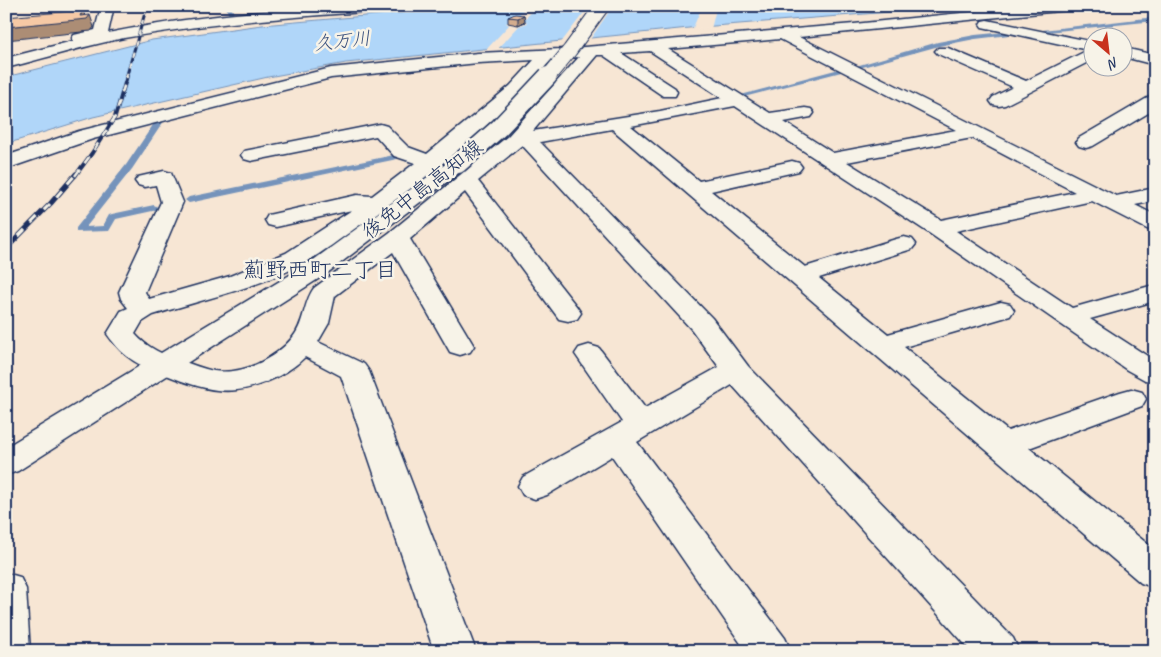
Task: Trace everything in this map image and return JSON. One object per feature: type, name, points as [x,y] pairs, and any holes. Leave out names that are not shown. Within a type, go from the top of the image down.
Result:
[{"type":"street","points":[[210,22],[213,6]]},
{"type":"street","points":[[6,63],[123,35],[210,22],[393,6]]},
{"type":"street","name":"後免中島高知線","points":[[6,463],[317,269],[463,172],[577,44],[602,6]]},
{"type":"street","points":[[6,163],[86,136],[332,74],[478,58],[600,50],[651,44],[854,28],[1068,6]]},
{"type":"street","points":[[89,13],[108,9],[101,33]]},
{"type":"street","points":[[6,54],[122,30],[123,22]]},
{"type":"street","points":[[854,28],[871,32],[972,24],[992,25],[1084,45]]},
{"type":"street","points":[[782,34],[1155,224]]},
{"type":"street","points":[[651,44],[937,228],[1137,364],[1155,373]]},
{"type":"street","points":[[1134,51],[1155,47]]},
{"type":"street","points":[[600,50],[669,92]]},
{"type":"street","points":[[558,52],[448,148],[377,203],[280,266],[239,281],[144,309],[131,317],[121,334],[128,345],[136,353],[164,365],[205,378],[230,381],[265,372],[286,359],[302,345],[316,322],[323,293],[397,238],[463,172],[521,139],[600,50]]},
{"type":"street","points":[[943,51],[1027,87]]},
{"type":"street","points":[[1134,55],[1155,60]]},
{"type":"street","points":[[999,101],[1084,58]]},
{"type":"street","points":[[521,139],[616,124],[739,100]]},
{"type":"street","points":[[1086,142],[1155,101]]},
{"type":"street","points":[[768,119],[805,113]]},
{"type":"street","points":[[616,124],[1155,572]]},
{"type":"street","points":[[251,155],[380,130],[400,152],[430,161]]},
{"type":"street","points":[[831,159],[975,132]]},
{"type":"street","points":[[521,139],[702,324],[736,370],[998,651]]},
{"type":"street","points":[[694,188],[792,167]]},
{"type":"street","points":[[463,172],[568,313]]},
{"type":"street","points":[[144,309],[134,299],[132,292],[172,202],[164,177],[145,181]]},
{"type":"street","points":[[937,228],[1104,199],[1155,194]]},
{"type":"street","points":[[276,220],[357,202],[377,203]]},
{"type":"street","points":[[397,238],[460,346]]},
{"type":"street","points":[[800,276],[904,244]]},
{"type":"street","points":[[1069,317],[1150,294]]},
{"type":"street","points":[[882,344],[1001,310]]},
{"type":"street","points":[[302,345],[354,371],[455,651]]},
{"type":"street","points":[[588,354],[629,432],[770,651]]},
{"type":"street","points":[[535,486],[736,370]]},
{"type":"street","points":[[1002,445],[1131,399]]},
{"type":"street","points":[[6,589],[9,651]]},
{"type":"water","name":"久万川","points":[[479,6],[965,6],[689,28],[346,63],[268,77],[93,117],[6,144],[6,77],[152,40],[262,25]]},
{"type":"pier","points":[[527,6],[537,6],[524,20],[527,22],[519,26],[497,50],[484,52],[509,25],[506,23],[514,20]]},
{"type":"pier","points":[[589,6],[613,6],[589,41],[560,44]]},
{"type":"pier","points":[[696,6],[723,6],[716,9],[711,29],[692,30],[701,9]]},
{"type":"building","points":[[83,10],[80,16],[90,15],[87,19],[6,27],[6,17]]},
{"type":"building","points":[[515,14],[524,15],[518,18],[508,17]]},
{"type":"waterway","points":[[228,6],[232,16],[244,15]]},
{"type":"waterway","points":[[270,12],[323,6]]},
{"type":"waterway","points":[[1037,31],[1155,19]]},
{"type":"waterway","points":[[859,66],[938,44],[975,37],[1016,33]]},
{"type":"waterway","points":[[744,95],[843,70]]},
{"type":"waterway","points":[[154,208],[112,217],[106,229],[79,230],[129,167],[160,121]]},
{"type":"waterway","points":[[189,200],[394,157]]},
{"type":"railway","points":[[126,78],[147,6]]},
{"type":"railway","points":[[75,176],[115,117],[127,76]]},
{"type":"railway","points":[[6,249],[51,203],[76,174]]},
{"type":"district","name":"薊野西町二丁目","points":[[320,269]]}]
